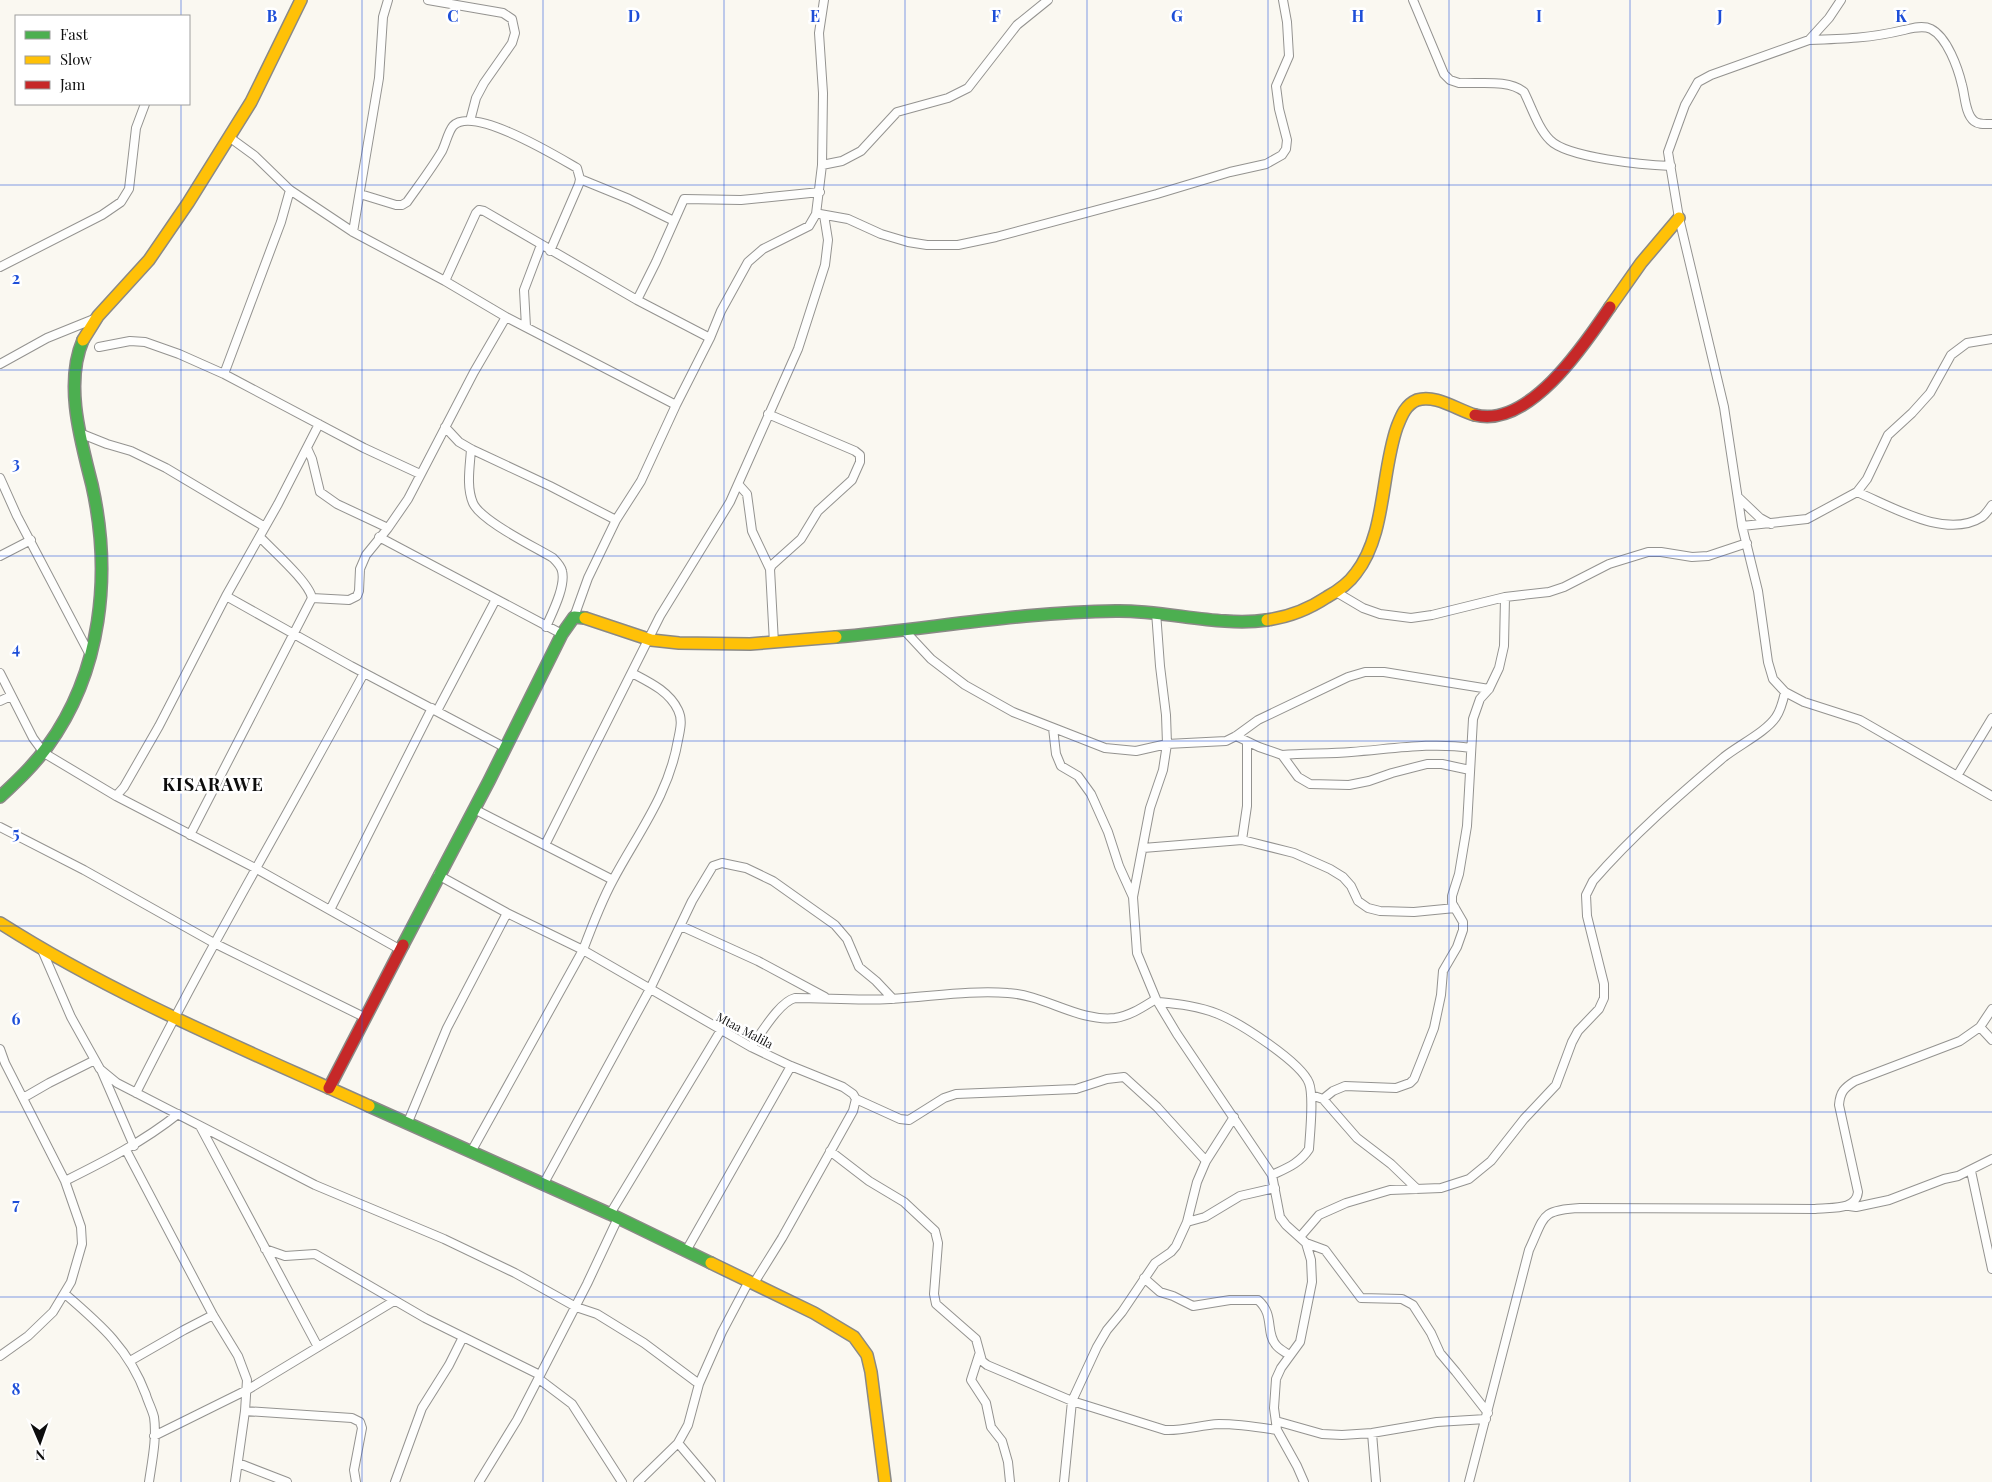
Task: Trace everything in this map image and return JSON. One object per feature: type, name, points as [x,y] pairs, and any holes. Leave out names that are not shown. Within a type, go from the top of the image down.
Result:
[{"type":"street","points":[[0,797],[17,783],[44,753],[62,727],[78,694],[90,655],[101,605],[101,551],[97,508],[83,449],[75,389],[79,350],[86,333],[96,318],[140,271],[173,227],[262,82],[301,0]]},
{"type":"street","points":[[353,232],[379,78],[382,17],[388,0]]},
{"type":"street","points":[[428,0],[503,13],[512,19],[515,33],[512,43],[484,83],[476,98],[470,121]]},
{"type":"street","points":[[545,845],[660,616],[730,502],[798,349],[825,265],[828,240],[821,214],[820,192],[823,94],[819,33],[824,0]]},
{"type":"street","points":[[822,165],[842,161],[861,151],[898,112],[948,98],[968,88],[1017,25],[1048,0]]},
{"type":"street","points":[[821,214],[848,219],[881,234],[908,242],[927,245],[958,245],[996,237],[1157,194],[1230,172],[1266,164],[1282,155],[1286,149],[1287,140],[1279,109],[1276,86],[1289,56],[1287,22],[1283,0]]},
{"type":"street","points":[[1413,0],[1444,74],[1450,80],[1459,83],[1510,85],[1519,88],[1524,92],[1544,133],[1552,142],[1565,150],[1641,164],[1671,166]]},
{"type":"street","points":[[1809,40],[1829,18],[1841,0]]},
{"type":"street","points":[[1992,124],[1981,124],[1973,120],[1969,115],[1962,83],[1953,56],[1940,36],[1930,29],[1918,27],[1866,38],[1809,40],[1711,75],[1698,82],[1685,105],[1668,152],[1679,218],[1724,408],[1742,526],[1758,591],[1768,662],[1773,679],[1785,692],[1804,702],[1860,720],[1992,796]]},
{"type":"street","points":[[0,266],[102,215],[121,202],[129,189],[136,128],[145,105]]},
{"type":"street","points":[[360,194],[396,205],[402,205],[407,202],[442,150],[453,126],[460,122],[481,122],[507,131],[576,168],[580,184],[550,251]]},
{"type":"street","points":[[229,137],[255,156],[290,190],[353,232],[445,281],[506,317],[676,405]]},
{"type":"street","points":[[580,179],[629,199],[674,221]]},
{"type":"street","points":[[224,374],[281,222],[290,190]]},
{"type":"street","points":[[637,300],[684,200],[741,200],[820,192]]},
{"type":"street","points":[[445,281],[476,213],[479,210],[484,211],[637,300],[710,338]]},
{"type":"street","points":[[329,1088],[402,950],[438,875],[506,748],[562,634],[574,617],[588,578],[616,520],[641,481],[676,405],[710,338],[720,311],[748,262],[762,249],[809,226],[821,214]]},
{"type":"street","points":[[574,617],[594,620],[649,640],[697,644],[774,643],[997,619],[1094,611],[1156,612],[1238,622],[1268,621],[1286,617],[1318,603],[1336,592],[1356,574],[1367,554],[1374,532],[1388,453],[1400,417],[1410,404],[1419,400],[1432,400],[1479,416],[1498,415],[1517,408],[1541,393],[1557,377],[1599,323],[1636,269],[1679,218]]},
{"type":"street","points":[[526,327],[524,290],[541,244]]},
{"type":"street","points":[[312,598],[348,600],[357,596],[360,569],[366,555],[408,499],[474,372],[506,317]]},
{"type":"street","points":[[0,364],[48,338],[96,318]]},
{"type":"street","points":[[1742,526],[1807,519],[1857,492],[1867,479],[1888,435],[1930,393],[1951,355],[1967,343],[1992,339]]},
{"type":"street","points":[[99,347],[130,341],[146,342],[224,374],[364,448],[420,474]]},
{"type":"street","points":[[768,414],[855,451],[860,455],[860,462],[852,480],[818,511],[801,539],[770,569]]},
{"type":"street","points":[[116,796],[124,787],[160,726],[226,596],[260,537],[319,424]]},
{"type":"street","points":[[445,427],[459,442],[471,449],[550,486],[616,520]]},
{"type":"street","points":[[82,434],[131,451],[166,468],[265,527]]},
{"type":"street","points":[[307,448],[312,459],[320,492],[337,504],[388,528]]},
{"type":"street","points":[[471,449],[469,471],[470,495],[474,505],[481,514],[494,523],[553,558],[563,572],[561,588],[546,627]]},
{"type":"street","points":[[0,478],[90,655]]},
{"type":"street","points":[[738,484],[747,494],[752,531],[770,569],[774,643]]},
{"type":"street","points":[[1857,492],[1924,520],[1951,525],[1972,521],[1983,516],[1992,505]]},
{"type":"street","points":[[1739,498],[1760,518],[1771,524]]},
{"type":"street","points":[[190,835],[312,598],[311,593],[303,582],[260,537]]},
{"type":"street","points":[[379,537],[562,634]]},
{"type":"street","points":[[0,556],[30,540]]},
{"type":"street","points":[[1336,592],[1363,608],[1380,614],[1412,618],[1505,597],[1549,592],[1564,587],[1608,564],[1648,552],[1692,557],[1708,556],[1747,542]]},
{"type":"street","points":[[226,596],[364,673],[506,748]]},
{"type":"street","points":[[1323,1099],[1333,1091],[1345,1086],[1396,1088],[1410,1083],[1414,1078],[1434,1028],[1441,995],[1443,971],[1457,947],[1463,930],[1463,922],[1455,908],[1452,896],[1459,874],[1470,803],[1473,719],[1480,699],[1490,689],[1504,646],[1505,597]]},
{"type":"street","points":[[330,910],[435,709],[496,599]]},
{"type":"street","points":[[1132,897],[1150,808],[1163,770],[1167,744],[1156,612]]},
{"type":"street","points":[[904,630],[931,659],[965,685],[1013,712],[1105,748],[1136,751],[1167,744],[1226,741],[1258,720],[1348,677],[1365,672],[1384,672],[1490,689]]},
{"type":"street","points":[[471,1152],[583,950],[596,914],[663,792],[675,759],[681,723],[679,711],[669,696],[632,672]]},
{"type":"street","points":[[0,673],[33,738],[44,753],[116,796],[255,868],[402,950]]},
{"type":"street","points":[[136,1093],[214,943],[364,673]]},
{"type":"street","points":[[1303,1240],[1319,1215],[1346,1203],[1390,1190],[1441,1188],[1469,1178],[1491,1161],[1524,1119],[1556,1085],[1578,1031],[1599,1009],[1604,998],[1604,984],[1587,916],[1586,895],[1592,881],[1662,809],[1736,747],[1768,726],[1776,717],[1783,702],[1785,692]]},
{"type":"street","points":[[0,701],[10,696]]},
{"type":"street","points":[[1957,776],[1992,718]]},
{"type":"street","points":[[1053,728],[1056,754],[1061,766],[1078,776],[1091,794],[1108,832],[1132,897],[1137,953],[1157,1000],[1177,1034],[1272,1175],[1280,1217],[1303,1240],[1325,1250],[1361,1298],[1402,1299],[1413,1305],[1431,1333],[1440,1354],[1456,1372],[1487,1416]]},
{"type":"street","points":[[1236,736],[1282,755],[1351,752],[1410,746],[1471,748]]},
{"type":"street","points":[[1242,840],[1247,806],[1247,742]]},
{"type":"street","points":[[1282,755],[1298,777],[1310,784],[1320,786],[1349,785],[1370,781],[1427,764],[1442,764],[1470,770]]},
{"type":"street","points":[[474,809],[613,880]]},
{"type":"street","points":[[0,827],[84,870],[214,943],[366,1018]]},
{"type":"street","points":[[1143,848],[1242,840],[1294,853],[1330,869],[1343,877],[1351,886],[1358,902],[1368,908],[1380,911],[1414,912],[1455,908]]},
{"type":"street","points":[[544,1183],[650,989],[692,901],[713,866],[722,863],[746,868],[773,881],[835,925],[847,939],[859,967],[893,999]]},
{"type":"street","name":"Mtaa Malila","points":[[438,875],[507,913],[583,950],[750,1047],[843,1087],[853,1094],[856,1099],[900,1119],[909,1120],[944,1098],[956,1094],[1076,1089],[1107,1079],[1124,1077],[1157,1107],[1206,1161]]},
{"type":"street","points":[[408,1122],[447,1028],[507,913]]},
{"type":"street","points":[[0,924],[42,950],[97,980],[175,1018],[544,1183],[751,1282],[854,1337],[867,1355],[871,1372],[885,1482]]},
{"type":"street","points":[[681,926],[758,961],[826,998]]},
{"type":"street","points":[[42,950],[71,1017],[100,1069],[134,1146]]},
{"type":"street","points":[[750,1047],[782,1006],[790,999],[866,1000],[952,993],[1010,992],[1048,1002],[1093,1018],[1116,1018],[1130,1014],[1157,1000],[1191,1006],[1219,1014],[1273,1046],[1299,1070],[1309,1083],[1311,1095],[1309,1149],[1305,1156],[1294,1165],[1272,1175]]},
{"type":"street","points":[[1849,1206],[1854,1203],[1858,1192],[1839,1105],[1840,1094],[1844,1088],[1855,1081],[1960,1041],[1980,1027],[1992,1009]]},
{"type":"street","points":[[1980,1027],[1992,1040]]},
{"type":"street","points":[[479,1482],[505,1442],[576,1307],[614,1216],[721,1030]]},
{"type":"street","points":[[0,1049],[65,1181],[81,1227],[82,1244],[71,1282],[65,1294],[47,1318],[28,1336],[0,1356]]},
{"type":"street","points":[[23,1098],[95,1060]]},
{"type":"street","points":[[686,1251],[791,1066]]},
{"type":"street","points":[[100,1069],[117,1083],[314,1185],[444,1239],[515,1273],[576,1307],[613,1322],[698,1384]]},
{"type":"street","points":[[1311,1095],[1323,1099],[1345,1126],[1391,1164],[1417,1189]]},
{"type":"street","points":[[638,1482],[678,1443],[688,1425],[698,1384],[722,1332],[751,1282],[782,1238],[853,1111],[856,1099]]},
{"type":"street","points":[[65,1181],[134,1146],[178,1114]]},
{"type":"street","points":[[1064,1482],[1072,1401],[1097,1347],[1144,1278],[1156,1263],[1176,1246],[1187,1222],[1197,1182],[1206,1161],[1234,1118]]},
{"type":"street","points":[[200,1126],[318,1347]]},
{"type":"street","points":[[126,1150],[212,1315],[238,1356],[246,1380],[245,1411],[235,1482]]},
{"type":"street","points":[[830,1151],[868,1181],[904,1202],[935,1231],[938,1243],[934,1294],[936,1304],[976,1339],[979,1355],[987,1365],[1072,1401],[1165,1430],[1218,1424],[1277,1430]]},
{"type":"street","points":[[1469,1482],[1529,1250],[1544,1218],[1549,1212],[1559,1209],[1580,1208],[1816,1209],[1856,1207],[1889,1200],[1971,1171],[1992,1159]]},
{"type":"street","points":[[1971,1171],[1992,1269]]},
{"type":"street","points":[[1187,1222],[1205,1217],[1240,1196],[1275,1188]]},
{"type":"street","points":[[1303,1240],[1311,1260],[1312,1282],[1300,1342],[1289,1355],[1276,1379],[1274,1408],[1277,1430],[1304,1482]]},
{"type":"street","points":[[265,1249],[285,1256],[315,1254],[394,1301],[539,1377],[572,1404],[622,1482]]},
{"type":"street","points":[[1144,1278],[1160,1292],[1193,1306],[1230,1300],[1258,1300],[1266,1307],[1271,1324],[1271,1336],[1276,1346],[1289,1355]]},
{"type":"street","points":[[65,1294],[103,1326],[130,1361],[141,1380],[154,1416],[154,1436],[149,1482]]},
{"type":"street","points":[[154,1436],[247,1390],[394,1301]]},
{"type":"street","points":[[130,1361],[212,1315]]},
{"type":"street","points":[[395,1482],[422,1408],[449,1365],[463,1337]]},
{"type":"street","points":[[979,1355],[971,1380],[986,1403],[991,1427],[1002,1441],[1008,1462],[1010,1482]]},
{"type":"street","points":[[245,1411],[352,1418],[360,1422],[362,1428],[354,1470],[356,1482]]},
{"type":"street","points":[[1276,1421],[1322,1434],[1342,1435],[1372,1433],[1487,1416]]},
{"type":"street","points":[[1372,1433],[1376,1482]]},
{"type":"street","points":[[678,1443],[711,1482]]},
{"type":"street","points":[[238,1463],[286,1482]]},
{"type":"traffic: fast","points":[[0,797],[42,754],[66,718],[80,687],[91,655],[98,621],[101,587],[98,519],[79,431],[75,394],[77,357],[83,340]]},
{"type":"traffic: fast","points":[[836,637],[1046,614],[1081,612],[1135,611],[1211,620],[1249,622],[1267,620]]},
{"type":"traffic: fast","points":[[403,945],[489,781],[562,634],[574,617],[585,618]]},
{"type":"traffic: fast","points":[[369,1106],[610,1214],[711,1263]]},
{"type":"traffic: slow","points":[[83,340],[98,316],[149,260],[188,203],[251,102],[301,0]]},
{"type":"traffic: slow","points":[[1610,307],[1641,263],[1679,218]]},
{"type":"traffic: slow","points":[[1267,620],[1299,612],[1339,589],[1350,580],[1366,558],[1378,522],[1388,463],[1397,427],[1409,405],[1417,400],[1432,399],[1475,415]]},
{"type":"traffic: slow","points":[[585,618],[651,640],[679,643],[750,644],[836,637]]},
{"type":"traffic: slow","points":[[0,923],[89,975],[181,1021],[369,1106]]},
{"type":"traffic: slow","points":[[711,1263],[814,1313],[854,1337],[867,1355],[871,1372],[885,1482]]},
{"type":"traffic: jam","points":[[1475,415],[1495,416],[1515,409],[1535,397],[1571,361],[1610,307]]},
{"type":"traffic: jam","points":[[329,1088],[403,945]]},
{"type":"district","name":"KISARAWE","points":[[213,784]]}]
